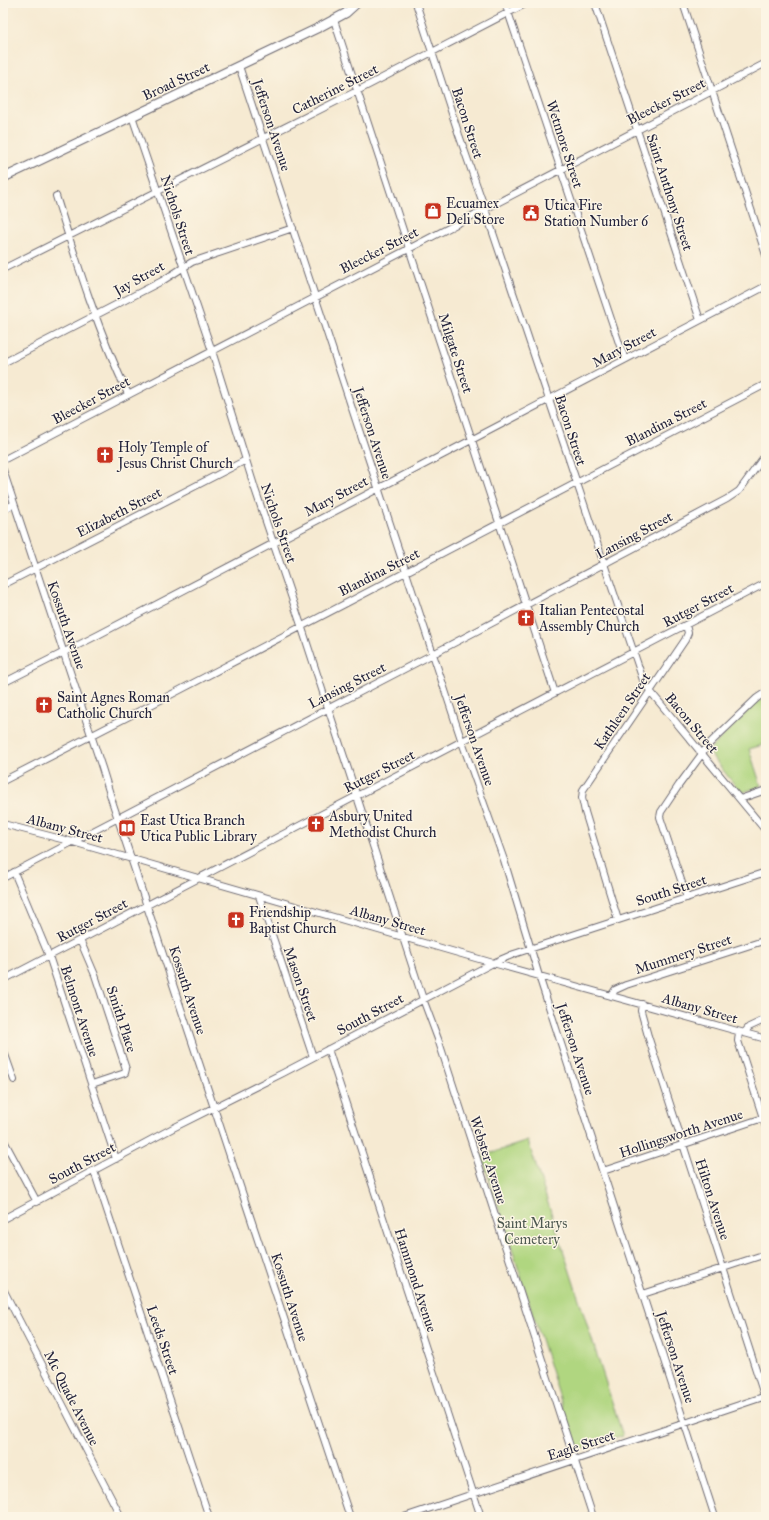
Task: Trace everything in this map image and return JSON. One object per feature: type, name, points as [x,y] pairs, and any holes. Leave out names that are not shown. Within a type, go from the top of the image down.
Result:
[{"type":"main road","name":"Broad Street","points":[[3,178],[334,20],[346,13],[357,3]]},
{"type":"street","name":"Bacon Street","points":[[416,3],[643,680],[766,831]]},
{"type":"street","name":"Wetmore Street","points":[[504,3],[622,352],[626,359]]},
{"type":"street","name":"Catherine Street","points":[[3,269],[68,235],[263,139],[527,3]]},
{"type":"street","name":"Saint Anthony Street","points":[[595,3],[700,320]]},
{"type":"street","points":[[683,3],[766,255]]},
{"type":"street","name":"Milgate Street","points":[[334,20],[555,693]]},
{"type":"street","name":"Bleecker Street","points":[[3,460],[766,63]]},
{"type":"street","name":"Jefferson Avenue","points":[[239,66],[462,742],[504,860],[539,976],[715,1517]]},
{"type":"street","name":"Nichols Street","points":[[132,116],[182,267],[212,351],[273,543],[329,708],[403,937]]},
{"type":"street","points":[[56,196],[95,315],[128,394]]},
{"type":"street","name":"Jay Street","points":[[3,363],[162,281],[192,262],[293,228]]},
{"type":"street","name":"Mary Street","points":[[3,683],[766,286]]},
{"type":"street","name":"Blandina Street","points":[[3,780],[766,384]]},
{"type":"street","name":"Lansing Street","points":[[3,878],[702,513],[739,491],[766,454]]},
{"type":"street","name":"Elizabeth Street","points":[[3,585],[246,460]]},
{"type":"street","name":"Kossuth Avenue","points":[[3,470],[350,1517]]},
{"type":"street","points":[[3,510],[14,504]]},
{"type":"street","name":"Rutger Street","points":[[3,980],[766,583]]},
{"type":"street","name":"Kathleen Street","points":[[618,920],[585,812],[582,798],[583,790],[685,640],[688,633],[686,625]]},
{"type":"street","points":[[687,898],[660,817],[661,812],[710,744],[757,698],[766,692]]},
{"type":"street","points":[[740,800],[766,790]]},
{"type":"street","name":"Albany Street","points":[[3,824],[73,842],[766,1040]]},
{"type":"street","name":"Belmont Avenue","points":[[14,872],[49,956],[116,1159]]},
{"type":"street","name":"South Street","points":[[3,1219],[173,1128],[493,963],[618,920],[766,872]]},
{"type":"street","name":"Mason Street","points":[[259,896],[313,1057]]},
{"type":"street","name":"Webster Avenue","points":[[403,937],[593,1517]]},
{"type":"street","name":"Smith Place","points":[[80,940],[95,975],[126,1069],[124,1073],[92,1084]]},
{"type":"street","name":"Mummery Street","points":[[611,996],[615,990],[626,985],[766,940]]},
{"type":"street","name":"Hilton Avenue","points":[[642,1004],[641,1012],[648,1036],[766,1398]]},
{"type":"street","points":[[766,1019],[741,1033],[738,1041],[765,1118],[766,1127]]},
{"type":"street","points":[[3,1049],[14,1080]]},
{"type":"street","name":"Hammond Avenue","points":[[328,1049],[481,1517]]},
{"type":"street","name":"Hollingsworth Avenue","points":[[603,1171],[765,1118]]},
{"type":"street","points":[[3,1139],[37,1202]]},
{"type":"street","name":"Leeds Street","points":[[94,1171],[209,1517]]},
{"type":"street","points":[[643,1294],[766,1254]]},
{"type":"street","name":"Mc Quade Avenue","points":[[3,1289],[121,1517]]},
{"type":"street","name":"Eagle Street","points":[[404,1517],[766,1398]]},
{"type":"green space","points":[[766,697],[766,744],[749,749],[761,786],[741,793],[708,751],[756,703]]},
{"type":"green space","name":"Saint Marys Cemetery","points":[[528,1141],[623,1436],[577,1451],[482,1156]]},
{"type":"place","name":"Ecuamex Deli Store","points":[[433,211]]},
{"type":"place","name":"Utica Fire Station Number 6","points":[[531,213]]},
{"type":"place","name":"Holy Temple of Jesus Christ Church","points":[[105,455]]},
{"type":"place","name":"Italian Pentecostal Assembly Church","points":[[526,618]]},
{"type":"place","name":"Saint Agnes Roman Catholic Church","points":[[44,705]]},
{"type":"place","name":"Asbury United Methodist Church","points":[[316,824]]},
{"type":"place","name":"East Utica Branch Utica Public Library","points":[[127,828]]},
{"type":"place","name":"Friendship Baptist Church","points":[[236,920]]}]
